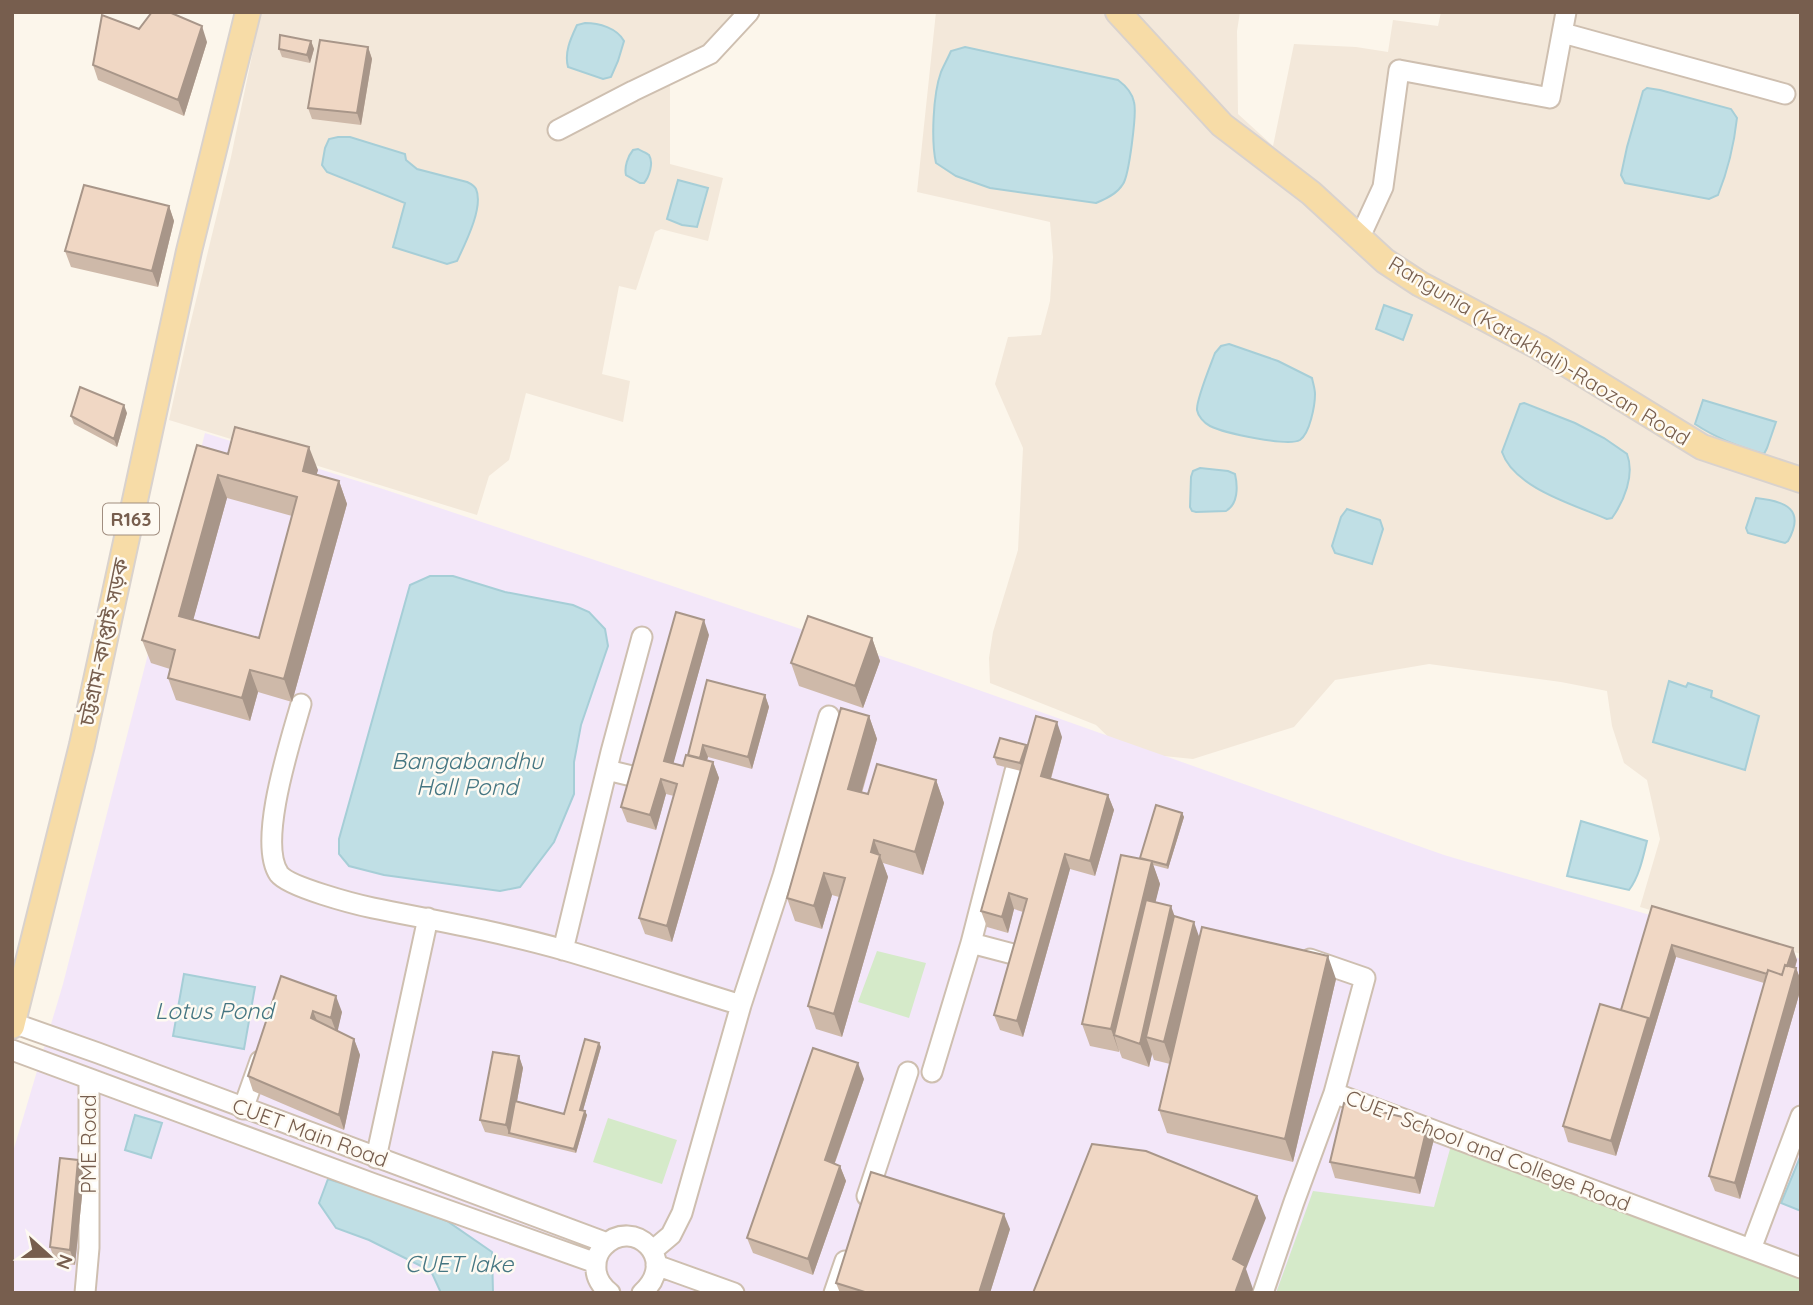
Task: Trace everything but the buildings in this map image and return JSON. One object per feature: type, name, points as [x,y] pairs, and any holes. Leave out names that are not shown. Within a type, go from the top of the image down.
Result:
[{"type":"main road","name":"চট্টগ্রাম-কাপ্তাই সড়ক","points":[[13,1025],[82,745],[189,251],[248,12]]},
{"type":"main road","name":"Rangunia (Katakhali)-Raozan Road","points":[[1118,12],[1222,125],[1311,193],[1385,261],[1420,284],[1539,347],[1684,438],[1702,447],[1801,480]]},
{"type":"street","points":[[558,130],[710,54],[748,12]]},
{"type":"street","points":[[1360,239],[1383,187],[1399,70],[1550,98],[1566,12]]},
{"type":"street","points":[[1563,33],[1784,94]]},
{"type":"street","points":[[564,950],[642,637]]},
{"type":"street","points":[[301,704],[277,798],[271,841],[275,867],[281,877],[348,903],[564,950],[741,1005]]},
{"type":"street","points":[[653,1291],[654,1258],[671,1235],[682,1213],[741,1005],[783,876],[829,716]]},
{"type":"street","points":[[607,770],[636,777]]},
{"type":"street","points":[[932,1072],[971,943],[1015,771]]},
{"type":"street","points":[[803,805],[822,810]]},
{"type":"street","points":[[376,1157],[421,917]]},
{"type":"street","points":[[971,943],[1017,955]]},
{"type":"street","points":[[1299,955],[1365,978],[1334,1093]]},
{"type":"street","name":"CUET Main Road","points":[[13,1025],[607,1243]]},
{"type":"street","points":[[243,1109],[268,1038]]},
{"type":"street","name":"CUET Main Road","points":[[12,1050],[373,1184],[596,1263]]},
{"type":"street","points":[[860,1215],[908,1072]]},
{"type":"street","name":"PME Road","points":[[85,1293],[89,1248],[89,1079]]},
{"type":"street","name":"CUET School and College Road","points":[[1263,1293],[1334,1093],[1801,1268]]},
{"type":"street","points":[[1751,1250],[1801,1116]]},
{"type":"street","points":[[610,1293],[599,1281],[596,1263],[599,1252],[607,1243],[620,1237],[642,1241],[654,1258],[734,1293]]},
{"type":"street","points":[[834,1293],[852,1241]]},
{"type":"shaded area","points":[[261,12],[754,12],[721,59],[670,81],[670,164],[723,178],[708,241],[661,229],[655,232],[636,290],[619,286],[602,374],[630,381],[623,422],[526,393],[509,460],[489,476],[477,515],[169,420],[231,157]]},
{"type":"shaded area","points":[[936,12],[1240,12],[1237,31],[1238,114],[1273,146],[1294,44],[1356,47],[1388,52],[1393,20],[1438,26],[1441,12],[1801,12],[1801,954],[1640,907],[1660,839],[1647,780],[1624,763],[1612,726],[1607,691],[1429,664],[1335,680],[1294,727],[1193,759],[1124,752],[1096,725],[990,683],[989,658],[993,632],[1018,550],[1023,448],[995,384],[1008,337],[1041,335],[1050,301],[1053,257],[1050,222],[917,192]]},
{"type":"shaded area","points":[[205,433],[383,489],[914,667],[1444,855],[1801,959],[1801,1293],[12,1293],[12,1155],[63,984]]},
{"type":"green space","points":[[877,951],[926,963],[909,1018],[858,1002]]},
{"type":"green space","points":[[608,1118],[677,1140],[662,1184],[593,1162]]},
{"type":"green space","points":[[1453,1138],[1801,1271],[1801,1293],[1276,1293],[1313,1191],[1434,1207]]},
{"type":"water","points":[[585,23],[607,27],[624,41],[611,77],[603,79],[568,67],[570,40],[577,25]]},
{"type":"water","points":[[965,47],[1118,80],[1124,85],[1133,98],[1135,108],[1128,169],[1121,188],[1096,203],[990,188],[956,176],[936,163],[934,118],[938,81],[951,51]]},
{"type":"water","points":[[1647,88],[1731,109],[1737,118],[1730,157],[1718,195],[1709,199],[1625,183],[1621,175],[1627,147],[1643,91]]},
{"type":"water","points":[[350,137],[405,154],[406,160],[417,169],[474,186],[478,197],[476,215],[457,261],[447,264],[393,247],[405,203],[327,172],[322,165],[325,148],[329,139]]},
{"type":"water","points":[[638,149],[648,154],[651,162],[644,183],[626,175],[628,158],[633,150]]},
{"type":"water","points":[[678,180],[708,188],[697,227],[667,219]]},
{"type":"water","points":[[1384,305],[1412,315],[1403,340],[1376,329]]},
{"type":"water","points":[[1229,344],[1278,361],[1312,378],[1315,394],[1313,412],[1307,431],[1300,440],[1283,442],[1241,435],[1210,426],[1200,417],[1197,410],[1199,398],[1215,353],[1221,346]]},
{"type":"water","points":[[1703,400],[1776,422],[1764,454],[1728,442],[1695,424]]},
{"type":"water","points":[[1524,403],[1575,423],[1627,454],[1630,470],[1627,488],[1612,518],[1607,519],[1547,494],[1519,476],[1509,465],[1502,452],[1520,404]]},
{"type":"water","points":[[1200,468],[1235,474],[1236,495],[1233,504],[1226,511],[1192,511],[1191,477],[1193,471]]},
{"type":"water","points":[[1756,498],[1776,501],[1790,509],[1795,521],[1788,541],[1785,543],[1748,533],[1746,528]]},
{"type":"water","points":[[1347,509],[1380,520],[1383,529],[1372,564],[1335,553],[1332,546],[1341,517]]},
{"type":"water","name":"Bangabandhu Hall Pond","points":[[430,576],[453,576],[505,592],[573,605],[589,612],[605,629],[608,646],[581,725],[574,762],[574,794],[554,842],[520,887],[500,891],[384,875],[349,866],[339,854],[339,839],[410,585]]},
{"type":"water","points":[[1669,681],[1686,687],[1688,683],[1712,691],[1711,697],[1759,716],[1745,770],[1653,742]]},
{"type":"water","points":[[1581,821],[1647,841],[1638,873],[1629,890],[1567,876]]},
{"type":"water","name":"Lotus Pond","points":[[184,974],[255,987],[244,1049],[173,1036]]},
{"type":"water","points":[[135,1115],[162,1123],[151,1158],[125,1150]]},
{"type":"water","points":[[1801,1155],[1801,1211],[1781,1203]]},
{"type":"water","name":"CUET lake","points":[[328,1179],[447,1221],[492,1252],[493,1293],[441,1293],[431,1271],[369,1240],[336,1228],[319,1203]]}]
